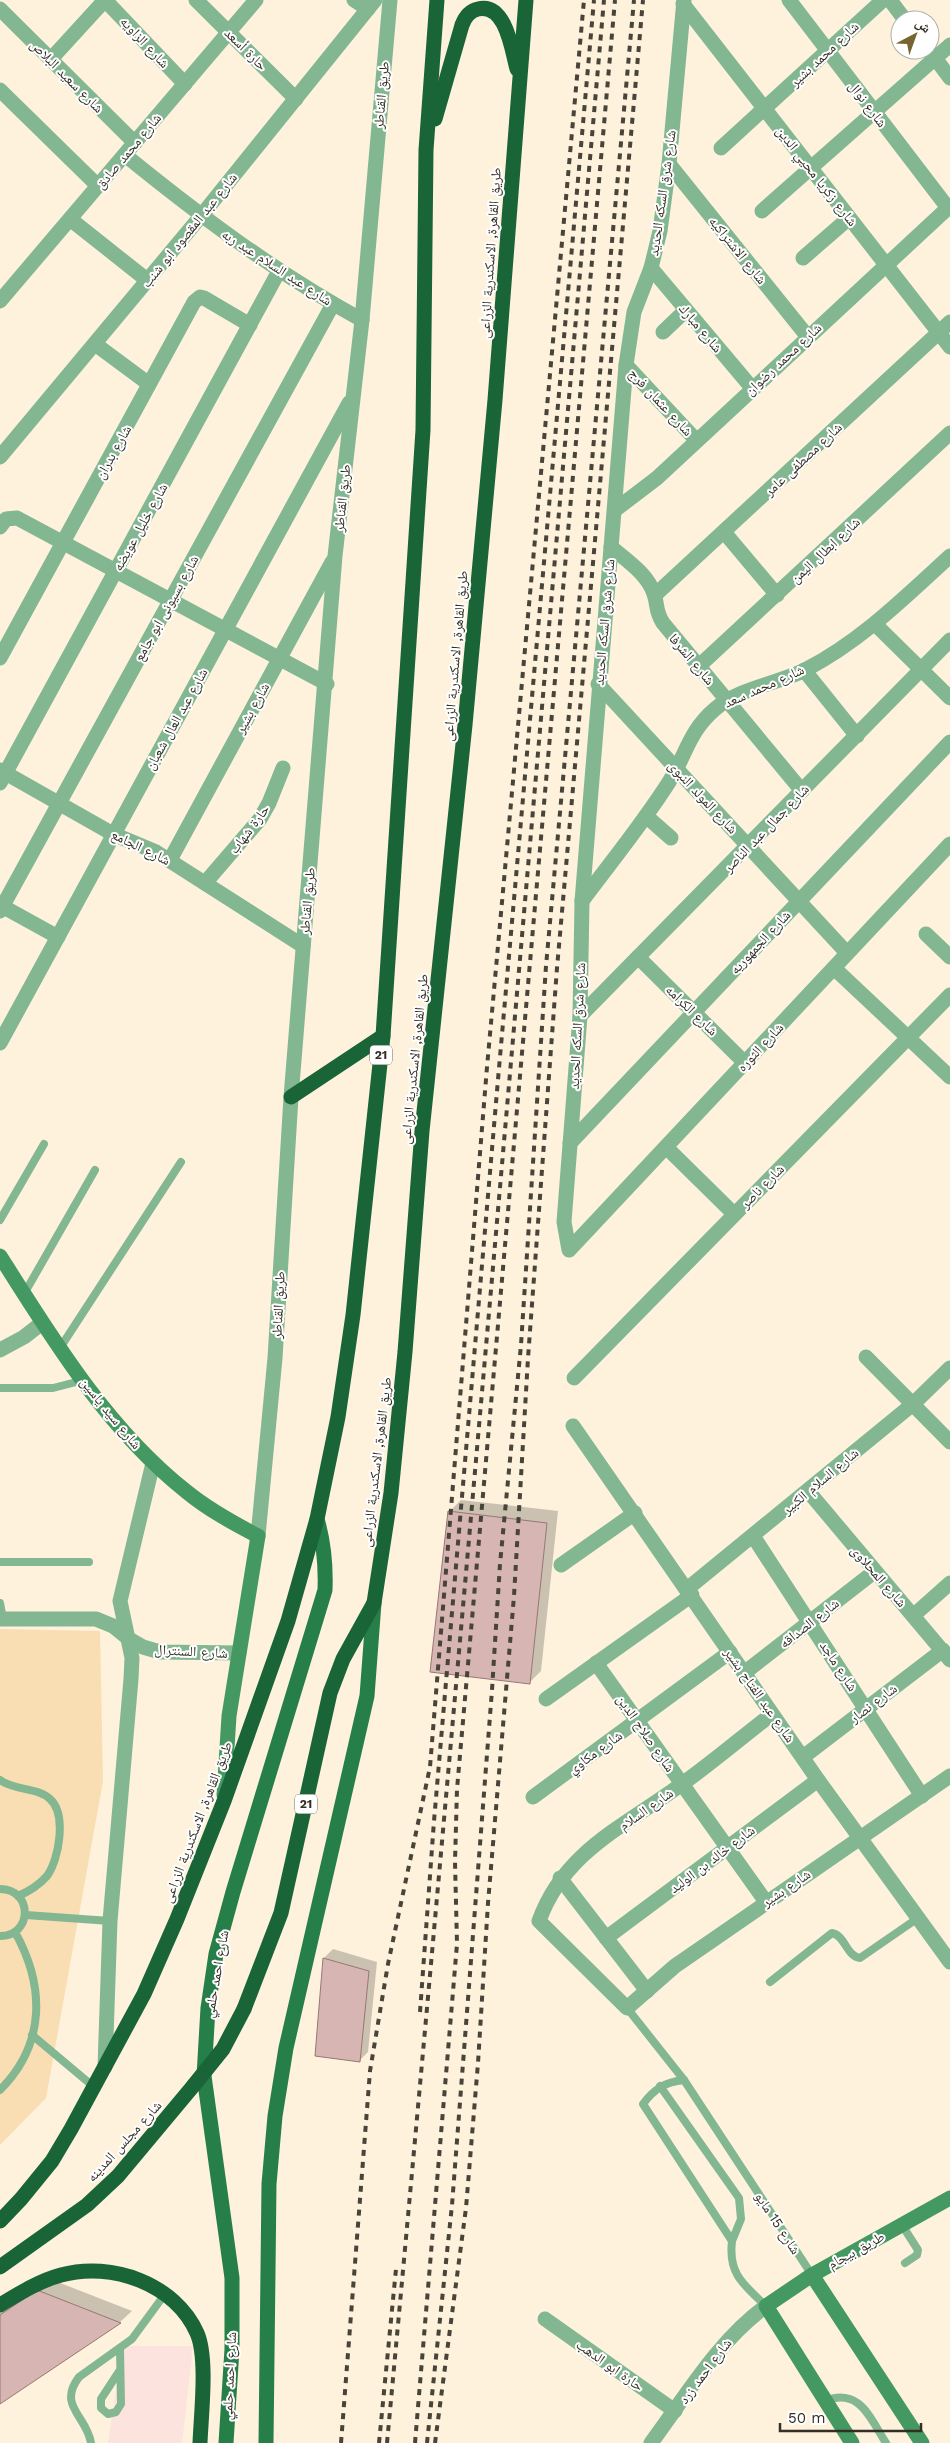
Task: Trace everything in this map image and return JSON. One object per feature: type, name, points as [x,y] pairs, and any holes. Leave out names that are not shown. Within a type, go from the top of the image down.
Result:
[{"type":"highway","name":"طريق القاهرة, الاسكندرية الزراعى","points":[[105,2067],[144,1994],[177,1919],[224,1801],[283,1637],[317,1519],[338,1418],[353,1315],[383,1036],[424,430],[426,150],[437,0]]},
{"type":"highway","name":"طريق القاهرة, الاسكندرية الزراعى","points":[[194,2085],[223,2049],[244,2009],[281,1913],[330,1693],[343,1659],[374,1603],[392,1483],[405,1352],[422,1131],[466,715],[495,400],[526,0]]},
{"type":"highway","points":[[426,150],[462,25],[465,17],[472,11],[480,8],[489,9],[503,21],[520,78]]},
{"type":"highway","points":[[291,1097],[383,1036]]},
{"type":"highway","points":[[0,2222],[21,2200],[52,2161],[105,2067]]},
{"type":"highway","name":"شارع مجلس المدينه","points":[[0,2268],[87,2205],[112,2182],[194,2085]]},
{"type":"highway","points":[[0,2305],[37,2283],[63,2274],[90,2271],[126,2276],[143,2281],[165,2294],[184,2312],[197,2334],[202,2359],[200,2443]]},
{"type":"main road","name":"شارع سيد ياسين","points":[[0,1256],[60,1348],[112,1418],[153,1463],[212,1511],[258,1536]]},
{"type":"main road","name":"شارع احمد حلمي","points":[[226,2443],[232,2349],[232,2278],[204,2076],[208,2008],[216,1954],[233,1892],[325,1590],[326,1566],[324,1543],[317,1519]]},
{"type":"main road","name":"طريق القناطر","points":[[224,1801],[228,1716],[258,1536]]},
{"type":"main road","points":[[266,2443],[269,2184],[275,2116],[286,2048],[367,1696],[374,1603]]},
{"type":"main road","name":"طريق بيجام","points":[[766,2306],[812,2275],[950,2198]]},
{"type":"main road","name":"شارع 15 مايو","points":[[812,2275],[922,2443]]},
{"type":"main road","points":[[766,2306],[852,2443]]},
{"type":"street","points":[[51,59],[105,0]]},
{"type":"street","name":"شارع الزاويه","points":[[105,0],[184,84]]},
{"type":"street","name":"حارة أسعد","points":[[196,0],[296,98]]},
{"type":"street","name":"شارع محمد صادق","points":[[0,301],[256,0]]},
{"type":"street","points":[[354,0],[371,5]]},
{"type":"street","name":"طريق القناطر","points":[[258,1536],[275,1358],[291,1097],[327,684],[335,556],[362,320],[390,0]]},
{"type":"street","name":"شارع نوال","points":[[789,0],[949,207]]},
{"type":"street","name":"شارع محمد بشير","points":[[721,148],[883,0]]},
{"type":"street","name":"شارع زكريا محيي الدين","points":[[683,2],[950,348]]},
{"type":"street","name":"شارع شرق السكه الحديد","points":[[569,1250],[564,1222],[580,1016],[582,901],[598,684],[615,510],[626,365],[634,312],[657,249],[669,164],[683,2]]},
{"type":"street","name":"شارع عبد المقصود ابو شنب","points":[[0,457],[201,216],[371,5]]},
{"type":"street","name":"شارع سعيد البلاص","points":[[0,9],[134,143]]},
{"type":"street","points":[[762,211],[874,111],[926,60]]},
{"type":"street","points":[[936,60],[950,78]]},
{"type":"street","points":[[0,90],[98,186]]},
{"type":"street","name":"شارع عبد السلام عبد ربه","points":[[124,155],[201,216],[279,271],[362,320]]},
{"type":"street","name":"شارع الاشتراكيه","points":[[669,164],[808,336]]},
{"type":"street","name":"شارع محمد رضوان","points":[[615,510],[643,491],[949,207]]},
{"type":"street","points":[[804,258],[849,218]]},
{"type":"street","points":[[70,219],[148,280]]},
{"type":"street","name":"شارع مبارك","points":[[651,268],[752,388]]},
{"type":"street","name":"شارع خليل عويضه","points":[[2,775],[116,571],[279,271]]},
{"type":"street","name":"شارع بدران","points":[[0,658],[197,299],[204,298],[250,325]]},
{"type":"street","name":"شارع بسيونى ابو جامع","points":[[1,908],[333,304]]},
{"type":"street","points":[[663,332],[686,310]]},
{"type":"street","name":"شارع مصطفى عامر","points":[[655,594],[950,322]]},
{"type":"street","points":[[95,344],[150,384]]},
{"type":"street","name":"شارع عثمان فرج","points":[[626,365],[696,440]]},
{"type":"street","name":"شارع عبد العال شعبان","points":[[0,1043],[353,395]]},
{"type":"street","name":"شارع ابطال اليمن","points":[[699,666],[950,433]]},
{"type":"street","points":[[1,526],[6,519],[17,518],[327,684]]},
{"type":"street","points":[[724,532],[777,594]]},
{"type":"street","name":"شارع الشرفا","points":[[611,547],[642,574],[655,594],[656,610],[659,617],[802,791]]},
{"type":"street","name":"شارع بشير","points":[[170,860],[335,556]]},
{"type":"street","name":"شارع محمد سعد","points":[[582,901],[646,816],[677,769],[689,740],[710,714],[727,700],[804,670],[876,625],[950,556]]},
{"type":"street","points":[[876,625],[950,698]]},
{"type":"street","name":"شارع جمال عبد الناصر","points":[[580,1016],[950,640]]},
{"type":"street","points":[[804,670],[857,736]]},
{"type":"street","name":"شارع المولد النبوى","points":[[598,684],[848,954]]},
{"type":"street","name":"شارع الجمهوريه","points":[[570,1143],[950,742]]},
{"type":"street","name":"حارة شهاب","points":[[205,883],[260,819],[269,803],[283,768]]},
{"type":"street","name":"شارع الجامع","points":[[2,775],[113,834],[142,845],[170,860],[303,946]]},
{"type":"street","points":[[646,816],[671,838]]},
{"type":"street","name":"شارع الثوره","points":[[569,1250],[950,844]]},
{"type":"street","points":[[1,908],[58,937]]},
{"type":"street","points":[[926,934],[950,957]]},
{"type":"street","name":"شارع الكرامه","points":[[638,958],[745,1063]]},
{"type":"street","points":[[834,968],[950,1077]]},
{"type":"street","name":"شارع ناصر","points":[[574,1378],[909,1039],[950,994]]},
{"type":"street","points":[[666,1147],[734,1214]]},
{"type":"street","points":[[0,1350],[24,1337],[42,1323]]},
{"type":"street","points":[[866,1357],[950,1442]]},
{"type":"street","name":"شارع السلام الكبير","points":[[546,1699],[689,1592],[753,1536],[913,1404],[950,1368]]},
{"type":"street","name":"شارع عبد الفتاح بشير","points":[[573,1426],[818,1780],[950,1962]]},
{"type":"street","points":[[105,2067],[110,1921],[132,1658],[120,1601],[153,1463]]},
{"type":"street","name":"شارع المحلاوى","points":[[808,1492],[874,1572],[947,1655]]},
{"type":"street","points":[[561,1565],[634,1513]]},
{"type":"street","name":"شارع ماجد","points":[[753,1536],[922,1796]]},
{"type":"street","name":"شارع الصداقه","points":[[744,1673],[874,1572]]},
{"type":"street","points":[[914,1616],[950,1583]]},
{"type":"street","name":"شارع السنترال","points":[[2,1619],[96,1619],[113,1626],[129,1639],[160,1652],[239,1653]]},
{"type":"street","name":"شارع مكاوي","points":[[533,1797],[730,1652]]},
{"type":"street","name":"شارع نصار","points":[[803,1757],[866,1708],[947,1655]]},
{"type":"street","name":"شارع صلاح الدين","points":[[596,1663],[766,1902]]},
{"type":"street","name":"شارع السلام","points":[[627,2008],[539,1921],[548,1898],[560,1878],[591,1848],[682,1784],[772,1714]]},
{"type":"street","name":"شارع بشير","points":[[627,2008],[675,1966],[950,1776]]},
{"type":"street","name":"شارع خالد بن الوليد","points":[[606,1938],[818,1780]]},
{"type":"street","points":[[560,1878],[647,1991]]},
{"type":"street","name":"شارع احمد زرد","points":[[651,2443],[728,2340],[745,2321],[766,2306]]},
{"type":"street","name":"حارة ابو الدهب","points":[[545,2319],[675,2410]]},
{"type":"lane","points":[[0,1220],[44,1144]]},
{"type":"lane","points":[[60,1348],[181,1162]]},
{"type":"lane","points":[[24,1294],[95,1170]]},
{"type":"lane","points":[[0,1388],[53,1388],[84,1380]]},
{"type":"lane","points":[[0,1562],[89,1562]]},
{"type":"lane","points":[[0,1603],[2,1619]]},
{"type":"lane","points":[[0,1780],[10,1786],[48,1797],[56,1806],[60,1817],[54,1864],[39,1884],[18,1896]]},
{"type":"lane","points":[[0,1889],[13,1891],[25,1908],[26,1915],[20,1928],[15,1932],[0,1936]]},
{"type":"lane","points":[[26,1915],[110,1921]]},
{"type":"lane","points":[[770,1982],[832,1933],[838,1935],[853,1955],[860,1958],[918,1918]]},
{"type":"lane","points":[[0,2090],[21,2062],[32,2035],[37,2011],[36,1984],[28,1957],[15,1932]]},
{"type":"lane","name":"شارع 15 مايو","points":[[627,2008],[684,2080],[812,2275]]},
{"type":"lane","points":[[32,2035],[94,2087]]},
{"type":"lane","points":[[684,2080],[669,2081],[660,2086],[642,2104],[732,2241]]},
{"type":"lane","points":[[660,2086],[739,2198],[741,2219],[732,2241],[731,2258],[738,2280],[766,2306]]},
{"type":"lane","points":[[902,2225],[918,2250],[917,2255],[905,2263]]},
{"type":"lane","points":[[91,2443],[88,2430],[73,2408],[71,2401],[72,2388],[79,2377],[120,2349],[138,2331],[165,2294]]},
{"type":"lane","points":[[120,2349],[122,2404],[116,2412],[108,2414],[101,2408],[101,2399],[120,2370]]},
{"type":"lane","points":[[824,2401],[835,2397],[854,2400],[862,2406],[886,2443]]},
{"type":"shaded area","points":[[0,1629],[100,1631],[103,1781],[46,2098],[0,2145]]},
{"type":"shaded area","points":[[123,2346],[193,2346],[182,2443],[108,2443]]},
{"type":"building","points":[[448,1511],[547,1523],[530,1684],[430,1672]]},
{"type":"building","points":[[323,1958],[369,1971],[360,2062],[315,2056]]},
{"type":"building","points":[[37,2290],[121,2323],[0,2404],[0,2315]]},
{"type":"railway","points":[[341,2443],[370,2071],[388,1964],[430,1767],[487,1067],[584,0]]},
{"type":"railway","points":[[420,2012],[434,1821],[499,1068],[594,0]]},
{"type":"railway","points":[[387,2443],[470,1527],[604,0]]},
{"type":"railway","points":[[415,2443],[457,1944],[455,1862],[457,1789],[615,0]]},
{"type":"railway","points":[[427,2443],[452,2205],[500,1564],[521,1345],[546,966],[634,0]]},
{"type":"railway","points":[[435,2443],[466,2208],[478,2063],[488,1903],[514,1596],[528,1358],[557,968],[643,0]]},
{"type":"railway","points":[[379,2443],[396,2269]]}]
